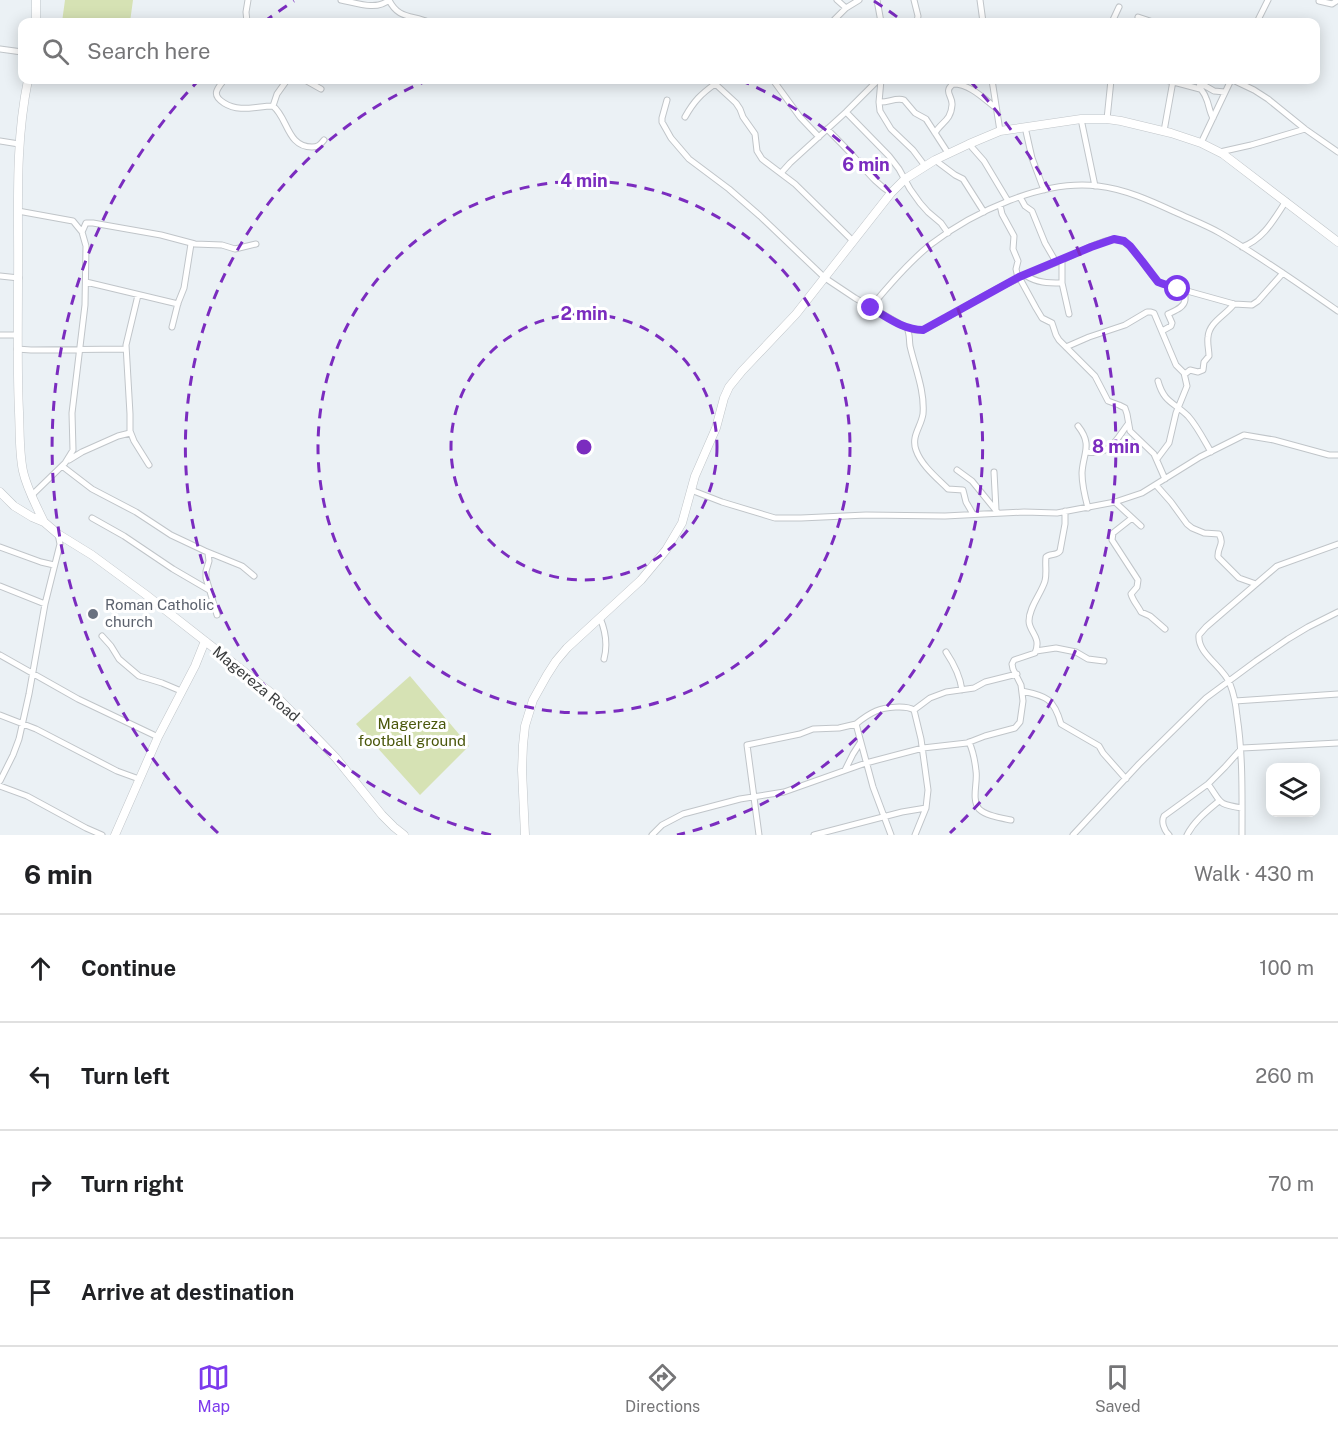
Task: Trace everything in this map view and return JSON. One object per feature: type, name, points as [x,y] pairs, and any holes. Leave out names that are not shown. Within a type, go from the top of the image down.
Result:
[{"type":"street","points":[[36,0],[36,18]]},
{"type":"street","points":[[248,0],[249,18]]},
{"type":"street","points":[[341,0],[376,6],[385,4],[389,0],[398,12],[418,18]]},
{"type":"street","points":[[837,0],[846,8]]},
{"type":"street","points":[[836,18],[859,0]]},
{"type":"street","points":[[877,0],[880,18]]},
{"type":"street","points":[[914,0],[918,18]]},
{"type":"street","points":[[1259,18],[1269,0]]},
{"type":"street","points":[[1319,1],[1332,4],[1338,0]]},
{"type":"street","points":[[978,1],[982,18]]},
{"type":"street","points":[[1114,18],[1119,6]]},
{"type":"street","points":[[0,49],[18,51]]},
{"type":"street","points":[[27,84],[19,144],[17,349],[20,446],[23,469],[31,496],[44,522]]},
{"type":"street","points":[[221,84],[216,94],[225,104],[239,109],[273,106],[279,111],[294,140],[304,146],[314,147],[320,145],[324,140]]},
{"type":"street","points":[[273,106],[277,94],[284,84]]},
{"type":"street","points":[[312,84],[321,89]]},
{"type":"street","points":[[686,117],[692,104],[711,84]]},
{"type":"street","points":[[715,84],[740,109],[755,134],[757,151],[762,159],[804,192],[853,241]]},
{"type":"street","points":[[776,84],[800,117],[819,137]]},
{"type":"street","points":[[781,173],[875,84]]},
{"type":"street","points":[[879,84],[880,111],[891,129],[913,150],[925,166]]},
{"type":"street","points":[[935,133],[946,122],[950,113],[952,103],[948,90],[953,84],[974,91],[996,108]]},
{"type":"street","points":[[993,84],[1000,131]]},
{"type":"street","points":[[1107,119],[1111,84]]},
{"type":"street","points":[[1164,131],[1170,84]]},
{"type":"street","points":[[1200,84],[1214,92],[1225,92]]},
{"type":"street","points":[[1200,84],[1212,118]]},
{"type":"street","points":[[1201,143],[1230,84]]},
{"type":"street","points":[[1241,84],[1268,99],[1338,152]]},
{"type":"street","points":[[667,100],[662,122],[671,138],[689,159],[760,216],[825,278],[907,328],[923,330],[1021,277],[1108,240],[1124,241],[1158,282],[1234,304],[1252,305],[1258,302],[1283,273]]},
{"type":"street","points":[[879,102],[904,100],[910,109],[926,119],[948,153]]},
{"type":"street","points":[[846,112],[889,156],[920,203],[948,233]]},
{"type":"street","points":[[1081,119],[1095,186]]},
{"type":"street","points":[[525,835],[523,745],[527,718],[533,700],[556,661],[567,648],[641,580],[666,550],[682,523],[695,476],[716,428],[729,387],[796,314],[891,193],[905,179],[948,153],[1000,131],[1081,119],[1121,121],[1164,131],[1201,143],[1219,152],[1338,242]]},
{"type":"street","points":[[1025,127],[1032,158],[1044,190]]},
{"type":"street","points":[[827,129],[875,181],[891,193]]},
{"type":"street","points":[[1219,152],[1305,129]]},
{"type":"street","points":[[0,141],[19,144]]},
{"type":"street","points":[[969,144],[984,161],[1008,201]]},
{"type":"street","points":[[935,160],[963,179],[984,212]]},
{"type":"street","points":[[871,308],[911,262],[948,233],[984,212],[1020,196],[1044,190],[1067,186],[1095,186],[1125,192],[1150,201],[1220,233],[1338,311]]},
{"type":"street","points":[[1020,196],[1025,206],[1032,211],[1045,243],[1059,261],[1069,314]]},
{"type":"street","points":[[1242,247],[1257,240],[1286,201]]},
{"type":"street","points":[[1000,205],[1002,214],[1014,236],[1013,249],[1018,261],[1016,269],[1036,308],[1043,319],[1052,323],[1056,335],[1066,347],[1095,376],[1108,401],[1125,408],[1131,433],[1150,449],[1165,479]]},
{"type":"street","points":[[18,211],[70,220],[76,223],[85,240],[85,305],[72,413],[73,449],[71,456],[64,464],[31,496]]},
{"type":"street","points":[[82,232],[87,223],[104,224],[169,236],[192,244],[222,245],[235,249],[256,244]]},
{"type":"street","points":[[172,327],[186,283],[192,244]]},
{"type":"street","points":[[0,276],[18,278]]},
{"type":"street","points":[[1021,277],[1041,282],[1062,283]]},
{"type":"street","points":[[86,282],[178,304]]},
{"type":"street","points":[[1162,331],[1171,326],[1168,314],[1185,303],[1185,291]]},
{"type":"street","points":[[138,295],[128,332],[126,350],[130,433],[150,465]]},
{"type":"street","points":[[1185,374],[1190,370],[1197,372],[1203,370],[1204,362],[1209,356],[1210,327],[1234,304]]},
{"type":"street","points":[[1066,347],[1125,325],[1147,312],[1155,315],[1176,365],[1185,374],[1187,386],[1175,415],[1169,443],[1157,459]]},
{"type":"street","points":[[907,328],[923,402],[923,414],[914,442],[916,450],[930,471],[948,489],[963,490],[973,514]]},
{"type":"street","points":[[0,334],[17,335]]},
{"type":"street","points":[[17,349],[126,350]]},
{"type":"street","points":[[1158,381],[1166,399],[1190,418],[1211,452]]},
{"type":"street","points":[[1087,452],[1099,453],[1110,448],[1128,424]]},
{"type":"street","points":[[1078,426],[1086,437],[1087,452],[1082,477],[1088,508]]},
{"type":"street","points":[[64,464],[82,452],[130,433]]},
{"type":"street","points":[[691,490],[775,518],[801,519],[866,515],[945,516],[997,512],[1057,513],[1115,502],[1142,493],[1244,435],[1274,440],[1329,455],[1338,455]]},
{"type":"street","points":[[64,464],[92,489],[136,512],[171,535],[242,566],[254,576]]},
{"type":"street","points":[[957,470],[972,481],[997,512]]},
{"type":"street","points":[[994,472],[997,512]]},
{"type":"street","points":[[1156,485],[1192,528],[1204,533],[1219,534],[1221,546],[1218,556],[1239,578],[1256,584]]},
{"type":"street","name":"Magereza Road","points":[[0,492],[22,512],[44,522],[57,534],[93,555],[279,699],[336,758],[382,815],[404,835]]},
{"type":"street","points":[[1115,502],[1141,526]]},
{"type":"street","points":[[1036,651],[1035,635],[1029,624],[1031,612],[1044,582],[1046,557],[1058,554],[1060,551],[1065,511]]},
{"type":"street","points":[[92,518],[209,590]]},
{"type":"street","points":[[1132,518],[1113,534],[1112,540],[1138,580],[1137,587],[1131,594],[1132,598],[1141,612],[1165,628]]},
{"type":"street","points":[[0,781],[16,747],[22,724],[45,604],[60,544],[57,534]]},
{"type":"street","points":[[1242,835],[1242,748],[1235,701],[1229,681],[1204,651],[1199,635],[1277,566],[1338,544]]},
{"type":"street","points":[[0,547],[54,565]]},
{"type":"street","points":[[208,553],[206,578],[217,615]]},
{"type":"street","points":[[0,586],[45,604]]},
{"type":"street","points":[[1073,835],[1139,764],[1206,698],[1288,639],[1338,612]]},
{"type":"street","points":[[600,618],[607,641],[604,659]]},
{"type":"street","points":[[102,636],[119,659],[139,676],[181,691]]},
{"type":"street","points":[[115,835],[158,736],[195,666],[205,641]]},
{"type":"street","points":[[652,835],[663,825],[683,814],[740,799],[784,792],[866,763],[922,748],[969,742],[1011,730],[1018,725],[1022,709],[1022,691],[1012,666],[1014,660],[1036,651],[1056,648],[1076,652],[1088,659],[1104,661]]},
{"type":"street","points":[[946,652],[961,680],[962,690]]},
{"type":"street","points":[[0,655],[78,699],[158,736]]},
{"type":"street","points":[[914,710],[930,698],[946,692],[974,688],[985,682],[1017,674]]},
{"type":"street","points":[[1329,694],[1338,689]]},
{"type":"street","points":[[1022,691],[1040,696],[1054,705],[1061,724],[1099,746],[1126,779]]},
{"type":"street","points":[[1235,701],[1338,694]]},
{"type":"street","points":[[759,835],[747,745],[813,729],[832,729],[856,724],[881,709],[904,707],[914,710],[928,790],[926,808],[915,835]]},
{"type":"street","points":[[0,715],[55,737],[123,774],[139,779]]},
{"type":"street","points":[[856,724],[873,787],[891,835]]},
{"type":"street","points":[[969,742],[977,773],[975,801],[979,808],[988,814],[1011,820]]},
{"type":"street","points":[[845,770],[860,743]]},
{"type":"street","points":[[1169,835],[1163,825],[1164,816],[1208,784],[1242,748],[1338,743]]},
{"type":"street","points":[[1208,784],[1222,804],[1242,808]]},
{"type":"street","points":[[0,786],[37,801],[102,835]]},
{"type":"street","points":[[1187,835],[1200,818],[1219,801]]},
{"type":"street","points":[[814,835],[926,808]]},
{"type":"green space","points":[[65,0],[133,0],[131,18],[63,18]]},
{"type":"green space","name":"Magereza football ground","points":[[410,676],[469,746],[420,795],[356,724]]},
{"type":"place","name":"Roman Catholic church","points":[[93,614]]},
{"type":"route","points":[[871,308],[907,328],[923,330],[1019,277],[1114,239],[1124,241],[1130,246],[1155,280],[1162,285],[1178,289]]}]
